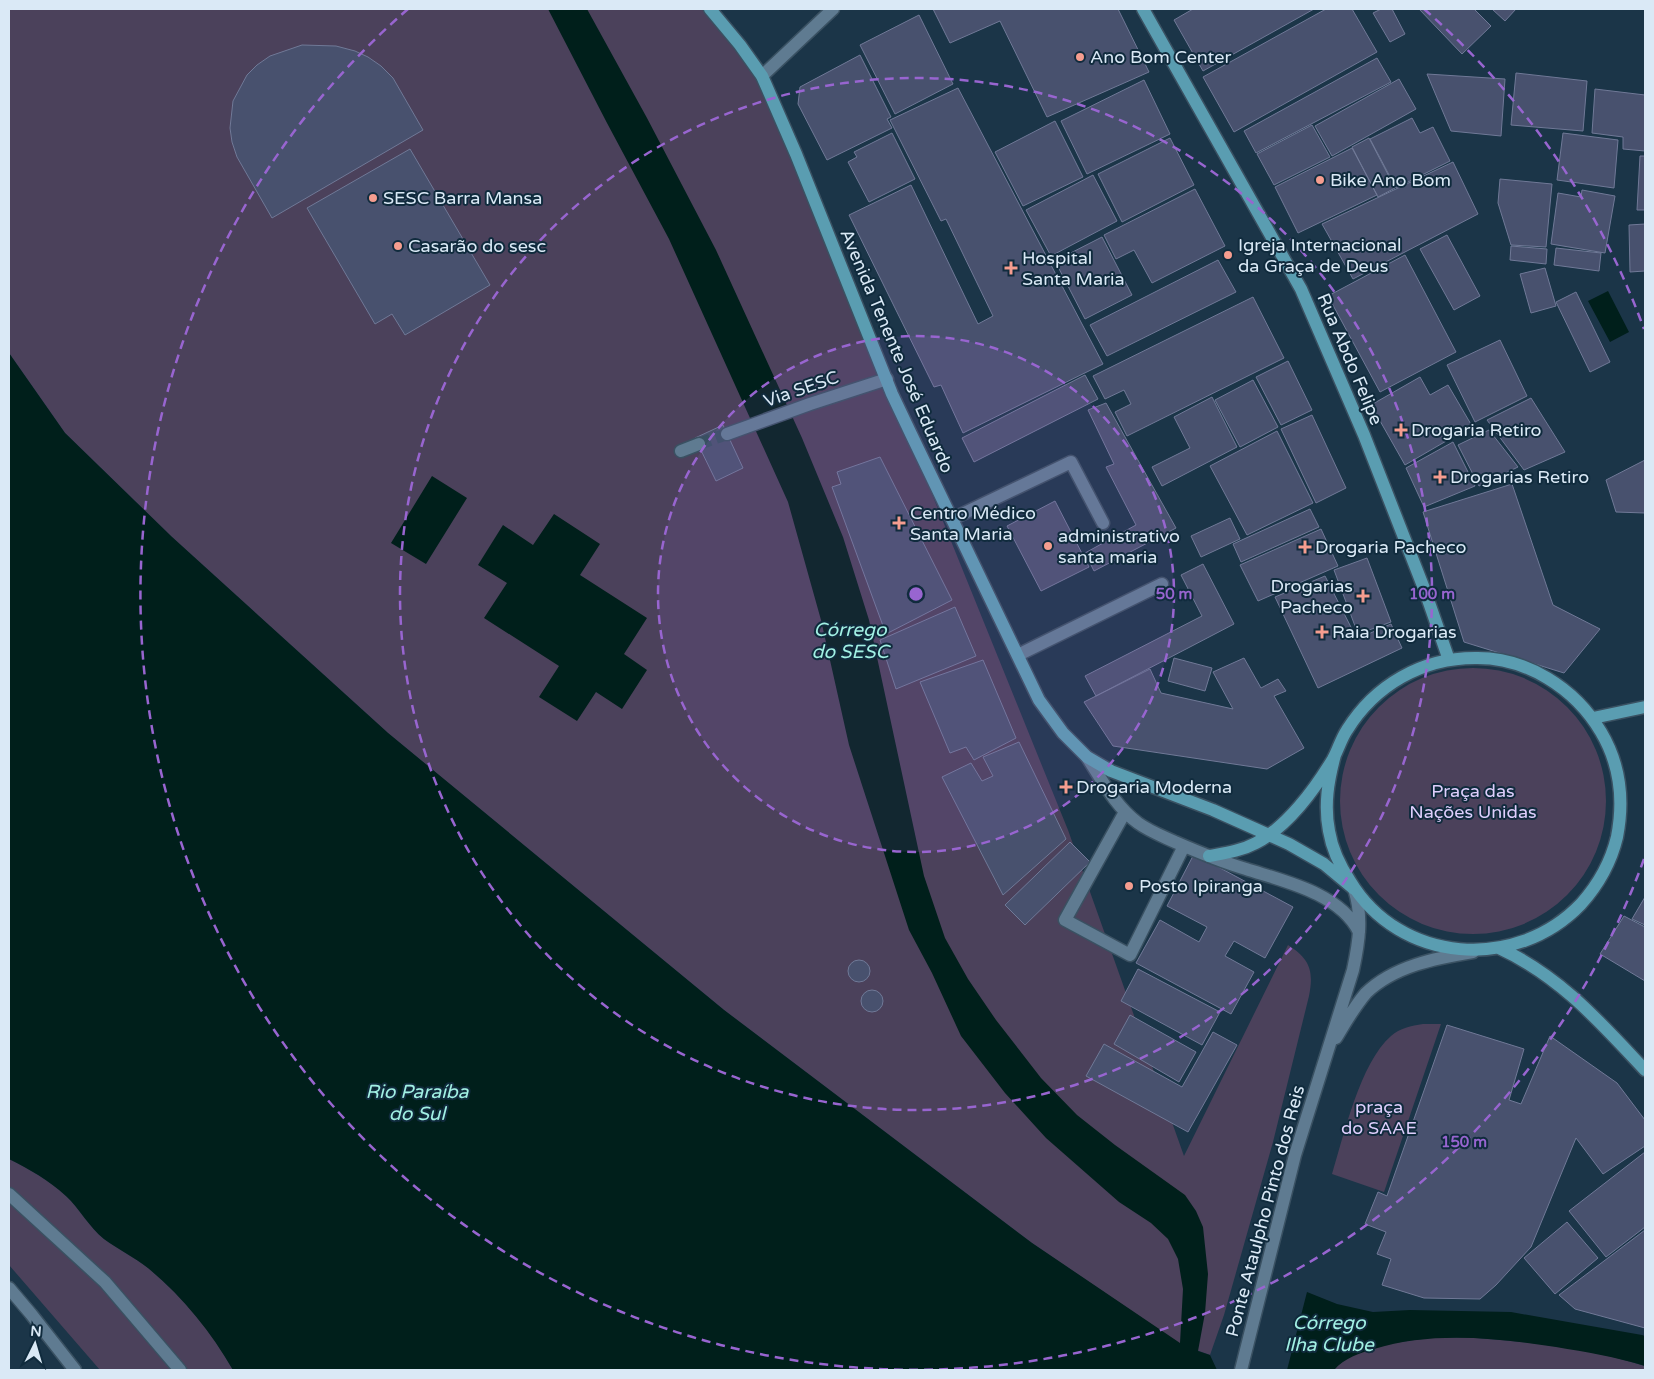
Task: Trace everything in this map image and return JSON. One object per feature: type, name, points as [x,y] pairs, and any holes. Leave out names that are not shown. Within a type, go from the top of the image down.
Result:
[{"type":"main road","name":"Avenida Tenente José Eduardo","points":[[710,9],[740,45],[762,76],[911,434],[1039,700],[1063,734],[1086,757],[1112,771],[1213,810],[1269,835],[1324,864],[1354,889]]},
{"type":"main road","name":"Rua Abdo Felipe","points":[[1144,9],[1301,289],[1364,435],[1425,591],[1449,660]]},
{"type":"main road","points":[[1476,658],[1504,661],[1530,669],[1554,681],[1575,698],[1593,718],[1607,741],[1616,767],[1621,793],[1620,820],[1615,847],[1604,872],[1590,894],[1571,914],[1549,930],[1525,942],[1499,948],[1485,950],[1455,949],[1427,943],[1399,930],[1375,913],[1354,889],[1342,869],[1329,832],[1326,794],[1335,756],[1345,732],[1360,711],[1379,692],[1400,677],[1424,666],[1449,660],[1476,658]]},
{"type":"main road","points":[[1593,718],[1645,707]]},
{"type":"main road","points":[[1209,856],[1242,849],[1269,835],[1302,803],[1335,756]]},
{"type":"main road","points":[[1499,948],[1540,970],[1567,991],[1592,1013],[1645,1070]]},
{"type":"street","points":[[762,76],[833,9]]},
{"type":"street","name":"Via SESC","points":[[727,434],[887,379]]},
{"type":"street","points":[[681,451],[698,444]]},
{"type":"street","points":[[952,519],[1071,462],[1103,523]]},
{"type":"street","points":[[1018,655],[1162,584]]},
{"type":"street","points":[[1086,757],[1117,803],[1138,823],[1209,856],[1313,891],[1345,914],[1356,924],[1359,932]]},
{"type":"street","points":[[1125,812],[1065,920],[1130,954],[1184,846]]},
{"type":"street","points":[[1324,1060],[1353,970],[1360,913],[1354,889]]},
{"type":"street","points":[[1324,1060],[1352,1010],[1367,993],[1390,976],[1438,958],[1485,950]]},
{"type":"street","name":"Ponte Ataulpho Pinto dos Reis","points":[[1241,1370],[1296,1155],[1324,1060]]},
{"type":"street","points":[[9,1194],[105,1282],[180,1370]]},
{"type":"street","points":[[9,1288],[74,1370]]},
{"type":"green space","name":"SESC Barra Mansa","points":[[9,9],[710,9],[760,76],[889,388],[1068,830],[1184,1156],[1288,945],[1301,955],[1309,966],[1311,979],[1309,996],[1273,1142],[1224,1315],[1210,1355],[1180,1344],[1032,1243],[724,1010],[388,733],[172,537],[65,433],[9,353]]},
{"type":"green space","name":"Praça das Nações Unidas","points":[[1473,668],[1499,671],[1524,679],[1547,691],[1567,707],[1583,727],[1595,750],[1603,775],[1606,801],[1603,827],[1595,852],[1583,875],[1567,895],[1547,911],[1524,923],[1499,931],[1473,934],[1447,931],[1422,923],[1399,911],[1379,895],[1363,875],[1351,852],[1343,827],[1340,801],[1343,775],[1351,750],[1363,727],[1379,707],[1399,691],[1422,679],[1447,671]]},
{"type":"green space","name":"praça do SAAE","points":[[1423,1024],[1441,1024],[1384,1192],[1332,1174],[1354,1100],[1370,1063],[1380,1048],[1394,1033]]},
{"type":"green space","points":[[9,1159],[53,1185],[71,1201],[104,1239],[143,1264],[173,1290],[206,1328],[233,1370],[100,1370],[9,1265]]},
{"type":"green space","points":[[1438,1337],[1497,1340],[1562,1347],[1625,1360],[1645,1366],[1645,1370],[1334,1370],[1354,1355],[1368,1350],[1397,1343]]},
{"type":"water","name":"Rio Paraíba do Sul","points":[[548,9],[587,9],[716,250],[802,438],[843,537],[869,620],[924,876],[945,938],[968,979],[996,1020],[1041,1078],[1077,1115],[1185,1195],[1196,1211],[1203,1227],[1208,1274],[1205,1313],[1198,1351],[1210,1355],[1217,1370],[233,1370],[195,1315],[173,1290],[143,1264],[104,1239],[71,1201],[53,1185],[9,1159],[9,353],[65,433],[172,537],[388,733],[724,1010],[1032,1243],[1180,1343],[1183,1289],[1178,1259],[1168,1239],[1151,1223],[1119,1202],[1046,1138],[1005,1093],[961,1036],[932,973],[909,930],[849,745],[821,620],[788,502],[669,239]]},
{"type":"water","points":[[1608,291],[1629,332],[1610,342],[1588,301]]},
{"type":"water","points":[[432,476],[467,498],[426,564],[391,543]]},
{"type":"water","points":[[554,514],[600,544],[580,575],[647,618],[624,654],[647,670],[622,709],[596,692],[577,721],[539,697],[559,666],[484,618],[507,583],[478,565],[503,525],[533,545]]},
{"type":"water","name":"Córrego Ilha Clube","points":[[1307,1292],[1337,1304],[1373,1312],[1410,1310],[1511,1312],[1642,1335],[1645,1336],[1645,1366],[1601,1355],[1556,1347],[1487,1339],[1441,1338],[1396,1343],[1358,1354],[1347,1359],[1334,1370],[1287,1370]]},
{"type":"building","name":"Ano Bom Center","points":[[933,9],[1118,9],[1149,72],[1047,117],[1000,21],[950,43]]},
{"type":"building","points":[[1193,9],[1314,9],[1203,71],[1174,20]]},
{"type":"building","points":[[1326,9],[1352,9],[1377,52],[1234,132],[1203,77]]},
{"type":"building","points":[[1381,9],[1392,9],[1405,34],[1390,42],[1373,13]]},
{"type":"building","points":[[1419,9],[1474,9],[1491,26],[1462,54]]},
{"type":"building","points":[[1492,9],[1516,9],[1505,21]]},
{"type":"building","points":[[919,15],[953,84],[895,114],[860,45]]},
{"type":"building","points":[[302,45],[336,46],[355,51],[381,66],[393,78],[423,130],[272,218],[237,157],[232,142],[230,128],[233,101],[247,75],[257,65],[270,56]]},
{"type":"building","points":[[860,55],[891,117],[887,119],[892,128],[827,160],[798,104],[800,87]]},
{"type":"building","points":[[1377,58],[1391,82],[1256,153],[1244,131]]},
{"type":"building","points":[[1516,73],[1587,81],[1583,131],[1511,125]]},
{"type":"building","points":[[1427,74],[1505,79],[1501,136],[1451,131]]},
{"type":"building","points":[[1399,79],[1416,109],[1332,156],[1315,126]]},
{"type":"building","points":[[1144,80],[1170,134],[1087,174],[1061,121]]},
{"type":"building","name":"Hospital Santa Maria","points":[[958,88],[1103,364],[963,433],[941,385],[934,387],[849,215],[911,185],[978,324],[993,316],[946,219],[941,221],[890,120]]},
{"type":"building","points":[[1595,89],[1645,95],[1645,151],[1623,149],[1623,137],[1592,133]]},
{"type":"building","points":[[1412,118],[1420,133],[1433,127],[1450,161],[1396,188],[1370,139]]},
{"type":"building","points":[[1055,121],[1083,177],[1023,206],[995,152]]},
{"type":"building","points":[[1312,125],[1330,157],[1274,185],[1257,154]]},
{"type":"building","points":[[892,133],[915,179],[869,202],[848,162],[857,157],[854,152]]},
{"type":"building","points":[[1563,133],[1618,140],[1614,188],[1557,180]]},
{"type":"building","points":[[1170,138],[1194,185],[1122,222],[1098,174]]},
{"type":"building","points":[[1369,138],[1395,188],[1378,197],[1352,147]]},
{"type":"building","points":[[1352,148],[1377,195],[1298,233],[1275,187]]},
{"type":"building","name":"Casarão do sesc","points":[[410,149],[490,285],[405,335],[392,314],[375,324],[307,208]]},
{"type":"building","points":[[1640,156],[1645,156],[1645,210],[1637,210]]},
{"type":"building","points":[[1453,162],[1478,214],[1353,279],[1322,224]]},
{"type":"building","points":[[1093,175],[1117,221],[1051,256],[1026,210]]},
{"type":"building","points":[[1500,179],[1552,184],[1546,247],[1511,245],[1498,203]]},
{"type":"building","points":[[1195,189],[1225,246],[1152,283],[1134,250],[1116,259],[1104,235]]},
{"type":"building","points":[[1582,190],[1615,196],[1605,253],[1551,244],[1558,193],[1581,197]]},
{"type":"building","points":[[1645,224],[1645,271],[1630,272],[1629,225]]},
{"type":"building","points":[[1447,235],[1480,296],[1454,310],[1420,249]]},
{"type":"building","points":[[1102,237],[1132,295],[1085,319],[1055,261]]},
{"type":"building","points":[[1511,246],[1547,249],[1546,264],[1510,260]]},
{"type":"building","points":[[1556,248],[1601,253],[1599,271],[1554,265]]},
{"type":"building","points":[[1405,255],[1456,352],[1380,392],[1328,296]]},
{"type":"building","points":[[1218,260],[1236,292],[1107,356],[1090,325]]},
{"type":"building","points":[[1545,268],[1556,306],[1531,313],[1520,274]]},
{"type":"building","points":[[1576,292],[1610,362],[1590,372],[1556,302]]},
{"type":"building","points":[[1253,297],[1284,358],[1127,436],[1115,412],[1131,404],[1124,390],[1105,399],[1093,376]]},
{"type":"building","points":[[1500,340],[1527,396],[1475,422],[1447,365]]},
{"type":"building","points":[[1288,361],[1312,410],[1281,425],[1256,377]]},
{"type":"building","points":[[1085,375],[1098,399],[974,462],[962,438]]},
{"type":"building","points":[[1420,377],[1430,395],[1448,385],[1472,426],[1405,465],[1371,405]]},
{"type":"building","points":[[1253,380],[1278,427],[1240,447],[1215,400]]},
{"type":"building","points":[[1212,397],[1237,447],[1162,486],[1152,467],[1190,448],[1174,417]]},
{"type":"building","points":[[1531,398],[1565,452],[1524,470],[1487,420]]},
{"type":"building","points":[[1106,403],[1176,528],[1094,571],[1085,553],[1136,525],[1106,467],[1114,464],[1088,410]]},
{"type":"building","points":[[1312,415],[1346,488],[1316,503],[1281,429]]},
{"type":"building","points":[[723,425],[743,468],[716,481],[695,438]]},
{"type":"building","points":[[1489,430],[1518,467],[1479,486],[1458,445]]},
{"type":"building","points":[[1277,431],[1313,503],[1247,535],[1210,466]]},
{"type":"building","name":"Drogarias Retiro","points":[[1453,442],[1475,486],[1424,507],[1406,468]]},
{"type":"building","points":[[880,457],[952,600],[886,634],[832,487],[841,484],[837,472]]},
{"type":"building","points":[[1645,460],[1645,513],[1616,512],[1606,480]]},
{"type":"building","points":[[1512,484],[1553,605],[1600,629],[1564,673],[1464,642],[1423,512]]},
{"type":"building","name":"administrativo santa maria","points":[[1055,501],[1089,567],[1041,591],[1007,526]]},
{"type":"building","name":"Drogaria Pacheco","points":[[1310,509],[1319,527],[1241,562],[1233,544]]},
{"type":"building","points":[[1230,518],[1240,539],[1201,557],[1191,536]]},
{"type":"building","name":"Drogaria Pacheco","points":[[1321,529],[1338,566],[1258,601],[1240,565]]},
{"type":"building","name":"Drogarias Pacheco","points":[[1367,558],[1391,622],[1358,634],[1334,570]]},
{"type":"building","points":[[1203,564],[1234,624],[1096,696],[1085,676],[1202,616],[1181,575]]},
{"type":"building","name":"Raia Drogarias","points":[[1325,576],[1357,639],[1391,624],[1402,648],[1318,688],[1275,597]]},
{"type":"building","points":[[955,607],[976,656],[896,689],[880,640]]},
{"type":"building","points":[[1174,658],[1212,668],[1205,691],[1168,681]]},
{"type":"building","points":[[1244,658],[1261,688],[1278,679],[1286,691],[1274,696],[1304,748],[1267,769],[1113,746],[1084,702],[1150,669],[1161,693],[1233,709],[1213,672]]},
{"type":"building","points":[[983,660],[1016,738],[974,760],[966,747],[950,753],[920,682]]},
{"type":"building","points":[[1019,742],[1066,839],[1003,895],[942,777],[971,763],[982,781],[993,776],[983,757]]},
{"type":"building","points":[[1070,842],[1090,862],[1025,925],[1005,905]]},
{"type":"building","points":[[1194,854],[1293,907],[1265,958],[1234,941],[1225,956],[1254,972],[1231,1014],[1136,963],[1160,920],[1199,942],[1207,927],[1167,906]]},
{"type":"building","points":[[1645,897],[1645,925],[1632,919]]},
{"type":"building","points":[[1624,916],[1645,927],[1645,981],[1600,954]]},
{"type":"building","points":[[859,960],[867,963],[870,971],[867,979],[859,982],[851,979],[848,971],[851,963]]},
{"type":"building","points":[[1138,969],[1220,1012],[1202,1045],[1121,1001]]},
{"type":"building","points":[[868,990],[876,990],[883,997],[883,1005],[876,1012],[868,1012],[861,1005],[861,997]]},
{"type":"building","points":[[1130,1015],[1196,1052],[1179,1082],[1114,1044]]},
{"type":"building","points":[[1447,1025],[1524,1049],[1509,1100],[1521,1104],[1550,1036],[1617,1083],[1645,1120],[1645,1146],[1603,1174],[1576,1138],[1531,1247],[1496,1285],[1480,1299],[1424,1298],[1382,1285],[1391,1259],[1377,1254],[1386,1232],[1365,1224],[1378,1192],[1387,1196]]},
{"type":"building","points":[[1213,1032],[1237,1045],[1188,1132],[1086,1076],[1104,1044],[1182,1087]]},
{"type":"building","points":[[1645,1152],[1645,1227],[1606,1257],[1569,1211]]},
{"type":"building","points":[[1567,1222],[1598,1258],[1555,1294],[1524,1258]]},
{"type":"building","points":[[1645,1230],[1645,1328],[1575,1309],[1559,1295]]},
{"type":"tunnel","points":[[699,444],[727,434]]},
{"type":"place","name":"Ano Bom Center","points":[[1080,57]]},
{"type":"place","name":"Bike Ano Bom","points":[[1320,180]]},
{"type":"place","name":"SESC Barra Mansa","points":[[373,198]]},
{"type":"place","name":"Casarão do sesc","points":[[398,246]]},
{"type":"place","name":"Igreja Internacional da Graça de Deus","points":[[1228,255]]},
{"type":"place","name":"Hospital Santa Maria","points":[[1011,268]]},
{"type":"place","name":"Drogaria Retiro","points":[[1401,430]]},
{"type":"place","name":"Drogarias Retiro","points":[[1440,477]]},
{"type":"place","name":"Centro Médico Santa Maria","points":[[899,523]]},
{"type":"place","name":"administrativo santa maria","points":[[1048,546]]},
{"type":"place","name":"Drogaria Pacheco","points":[[1305,547]]},
{"type":"place","name":"Drogarias Pacheco","points":[[1363,596]]},
{"type":"place","name":"Raia Drogarias","points":[[1322,632]]},
{"type":"place","name":"Drogaria Moderna","points":[[1066,787]]},
{"type":"place","name":"Posto Ipiranga","points":[[1129,886]]},
{"type":"water label","name":"Córrego do SESC","points":[[850,641]]}]
